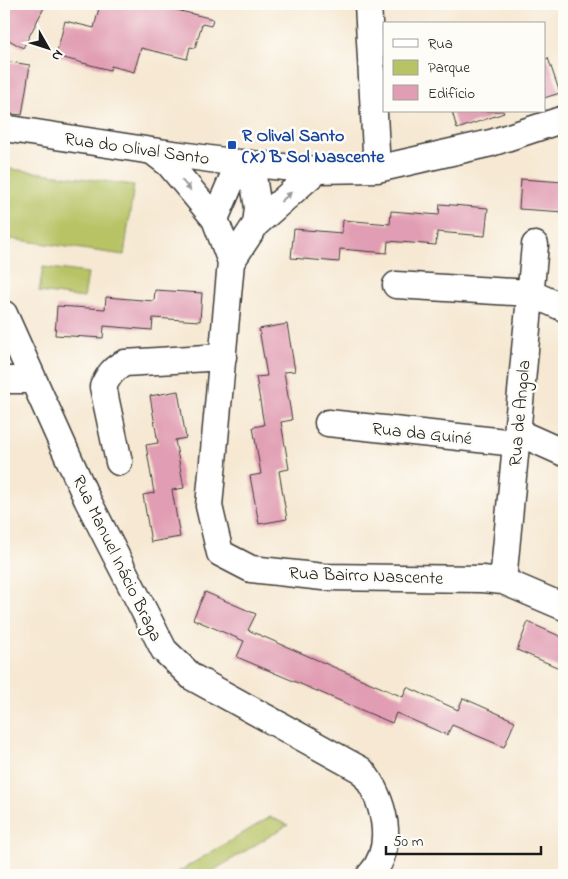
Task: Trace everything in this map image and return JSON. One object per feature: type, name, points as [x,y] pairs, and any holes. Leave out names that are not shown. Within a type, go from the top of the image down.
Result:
[{"type":"street","points":[[368,4],[377,169]]},
{"type":"street","name":"Rua do Olival Santo","points":[[4,128],[152,151],[317,170],[377,169],[491,143],[564,119]]},
{"type":"street","name":"Rua Bairro Nascente","points":[[152,151],[169,164],[215,219],[231,262],[209,506],[220,553],[251,569],[323,578],[482,578],[503,581],[564,607]]},
{"type":"street","points":[[215,219],[245,163]]},
{"type":"street","points":[[245,163],[258,208],[256,224]]},
{"type":"street","name":"Rua Bairro Nascente","points":[[231,262],[256,224],[317,170]]},
{"type":"street","name":"Rua de Angola","points":[[503,581],[534,245]]},
{"type":"street","points":[[396,285],[530,293],[564,308]]},
{"type":"street","name":"Rua Manuel Inácio Braga","points":[[4,314],[87,499],[164,650],[192,677],[360,770],[368,778],[377,796],[384,820],[383,854],[370,875]]},
{"type":"street","points":[[119,462],[103,387],[112,371],[125,363],[223,357]]},
{"type":"street","points":[[4,380],[34,380]]},
{"type":"street","name":"Rua da Guiné","points":[[328,423],[516,437],[564,453]]},
{"type":"green space","points":[[4,168],[134,185],[124,255],[4,238]]},
{"type":"green space","points":[[43,267],[88,273],[84,298],[39,292]]},
{"type":"green space","points":[[270,817],[288,825],[206,875],[173,875]]},
{"type":"building","points":[[4,4],[46,4],[23,48],[4,37]]},
{"type":"building","points":[[100,4],[152,4],[213,19],[211,26],[202,24],[195,48],[190,47],[187,59],[141,48],[134,72],[111,66],[110,70],[56,56],[65,21],[94,28]]},
{"type":"building","points":[[548,58],[560,93],[546,97],[546,59]]},
{"type":"building","points":[[4,61],[30,65],[22,115],[4,113]]},
{"type":"building","points":[[452,112],[504,113],[457,129]]},
{"type":"building","points":[[521,179],[564,182],[564,212],[519,209]]},
{"type":"building","points":[[440,204],[488,208],[485,236],[437,232],[436,245],[388,241],[387,253],[340,249],[339,262],[291,258],[294,229],[342,233],[343,220],[390,224],[391,211],[439,215]]},
{"type":"building","points":[[155,290],[202,293],[200,321],[153,318],[152,330],[104,326],[103,338],[55,335],[57,306],[105,309],[106,297],[154,301]]},
{"type":"building","points":[[287,324],[295,371],[284,372],[292,420],[281,422],[289,469],[279,471],[287,519],[259,524],[250,476],[261,474],[253,427],[264,425],[256,377],[267,376],[259,329]]},
{"type":"building","points":[[178,391],[186,438],[175,440],[184,488],[172,490],[180,537],[151,542],[143,495],[154,493],[146,445],[158,443],[150,396]]},
{"type":"building","points":[[205,592],[256,614],[248,630],[403,697],[407,687],[458,710],[463,698],[515,721],[504,747],[452,725],[447,735],[396,713],[392,723],[237,657],[244,641],[193,619]]},
{"type":"building","points":[[528,622],[564,638],[564,670],[517,650]]},
{"type":"place","name":"R Olival Santo (X) B Sol Nascente","points":[[232,145]]}]
